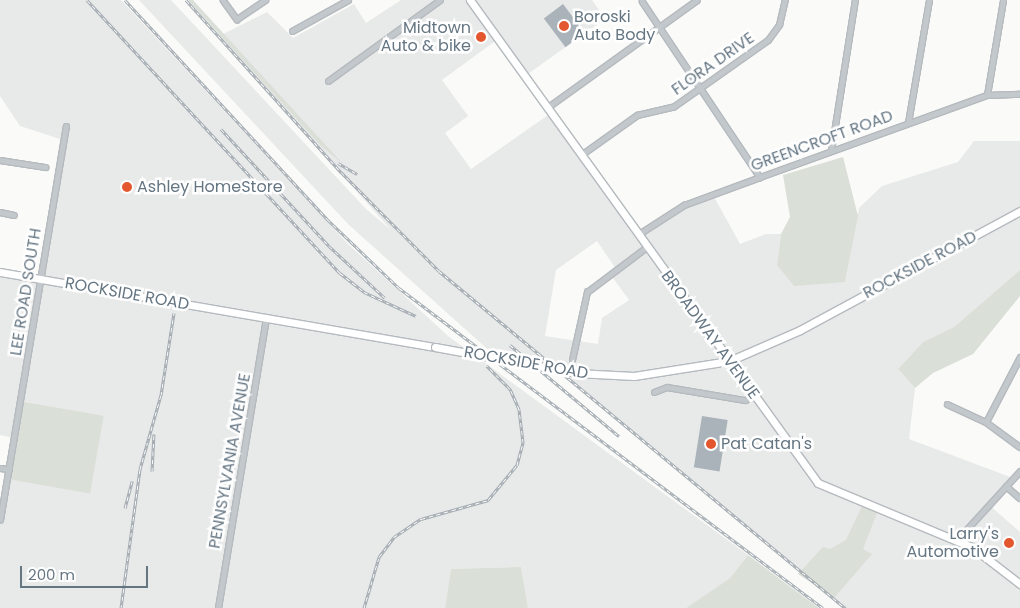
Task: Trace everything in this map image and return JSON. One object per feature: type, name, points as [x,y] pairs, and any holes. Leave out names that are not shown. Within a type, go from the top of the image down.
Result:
[{"type":"main road","name":"BROADWAY AVENUE","points":[[470,0],[818,483],[957,540],[988,556],[1020,584]]},
{"type":"main road","name":"ROCKSIDE ROAD","points":[[0,272],[576,373],[634,376],[729,361],[800,330],[1020,211]]},
{"type":"street","points":[[223,0],[237,19],[265,0]]},
{"type":"street","points":[[292,31],[348,0]]},
{"type":"street","points":[[328,80],[440,0]]},
{"type":"street","points":[[548,107],[697,0]]},
{"type":"street","name":"FLORA DRIVE","points":[[581,155],[637,115],[668,110],[768,40],[779,25],[785,0]]},
{"type":"street","points":[[831,151],[856,0]]},
{"type":"street","points":[[908,123],[929,0]]},
{"type":"street","points":[[987,95],[1003,0]]},
{"type":"street","points":[[642,1],[702,87],[760,177]]},
{"type":"street","name":"GREENCROFT ROAD","points":[[638,234],[684,205],[760,177],[987,95],[1020,94]]},
{"type":"street","name":"LEE ROAD SOUTH","points":[[0,520],[66,127]]},
{"type":"street","points":[[0,160],[45,167]]},
{"type":"street","points":[[0,212],[14,215]]},
{"type":"street","points":[[572,360],[587,292],[647,247]]},
{"type":"street","name":"PENNSYLVANIA AVENUE","points":[[218,608],[266,318]]},
{"type":"street","points":[[986,422],[1020,356]]},
{"type":"street","points":[[654,392],[667,387],[745,400],[754,396]]},
{"type":"street","points":[[947,404],[986,422],[1020,447]]},
{"type":"street","points":[[0,468],[9,470]]},
{"type":"street","points":[[957,540],[1020,471]]},
{"type":"street","points":[[1006,486],[1020,498]]},
{"type":"shaded area","points":[[0,0],[121,0],[348,244],[448,336],[748,555],[730,578],[686,608],[528,608],[521,567],[451,569],[445,608],[0,608],[0,520],[7,479],[104,416],[21,401],[14,438],[0,435],[0,272],[38,278],[60,139],[20,126],[0,96]]},
{"type":"shaded area","points":[[139,0],[171,0],[366,209],[391,230],[219,36],[267,12],[293,38],[354,4],[366,23],[401,0],[592,0],[605,19],[525,76],[498,39],[442,80],[468,116],[445,133],[471,169],[551,113],[638,234],[669,213],[713,195],[740,244],[766,234],[781,234],[777,265],[845,282],[859,208],[882,186],[958,162],[974,141],[1020,141],[1020,270],[954,327],[923,342],[898,369],[915,388],[909,439],[1013,478],[988,504],[1020,532],[1020,608],[844,608],[561,371],[494,355],[348,224]],"holes":[[[597,241],[616,269],[610,274],[629,300],[602,318],[598,344],[545,336],[556,270]]]},
{"type":"shaded area","points":[[188,0],[193,0],[343,164],[321,146]]},
{"type":"shaded area","points":[[843,157],[858,216],[845,282],[794,286],[777,265],[781,234],[790,217],[783,175]]},
{"type":"shaded area","points":[[1020,270],[1020,296],[973,354],[933,373],[915,388],[898,369],[923,342],[954,327]]},
{"type":"shaded area","points":[[20,401],[104,416],[90,494],[6,479]]},
{"type":"shaded area","points":[[864,502],[879,508],[863,549],[872,554],[834,598],[798,574],[823,547],[830,549],[846,540]]},
{"type":"shaded area","points":[[748,555],[819,608],[686,608],[730,578]]},
{"type":"shaded area","points":[[521,567],[528,608],[445,608],[451,569]]},
{"type":"building","name":"Boroski Auto Body","points":[[563,4],[585,33],[565,47],[544,18]]},
{"type":"building","name":"Pat Catan's","points":[[702,416],[728,420],[720,471],[694,467]]},
{"type":"railway","points":[[87,0],[340,273],[364,292],[416,316]]},
{"type":"railway","points":[[125,0],[327,219],[399,288],[823,608]]},
{"type":"railway","points":[[186,0],[341,172],[439,271],[845,608]]},
{"type":"railway","points":[[221,129],[329,246],[385,298]]},
{"type":"railway","points":[[338,163],[357,174]]},
{"type":"railway","points":[[121,608],[140,469],[161,395],[174,313]]},
{"type":"railway","points":[[510,345],[619,436]]},
{"type":"railway","points":[[364,608],[379,557],[394,537],[421,519],[488,500],[517,465],[523,442],[519,409],[510,389],[487,366]]},
{"type":"railway","points":[[152,471],[154,434]]},
{"type":"railway","points":[[125,508],[132,481]]},
{"type":"place","name":"Boroski Auto Body","points":[[564,26]]},
{"type":"place","name":"Midtown Auto & bike","points":[[481,37]]},
{"type":"place","name":"Ashley HomeStore","points":[[127,187]]},
{"type":"place","name":"Pat Catan's","points":[[711,444]]},
{"type":"place","name":"Larry's Automotive","points":[[1009,543]]}]
